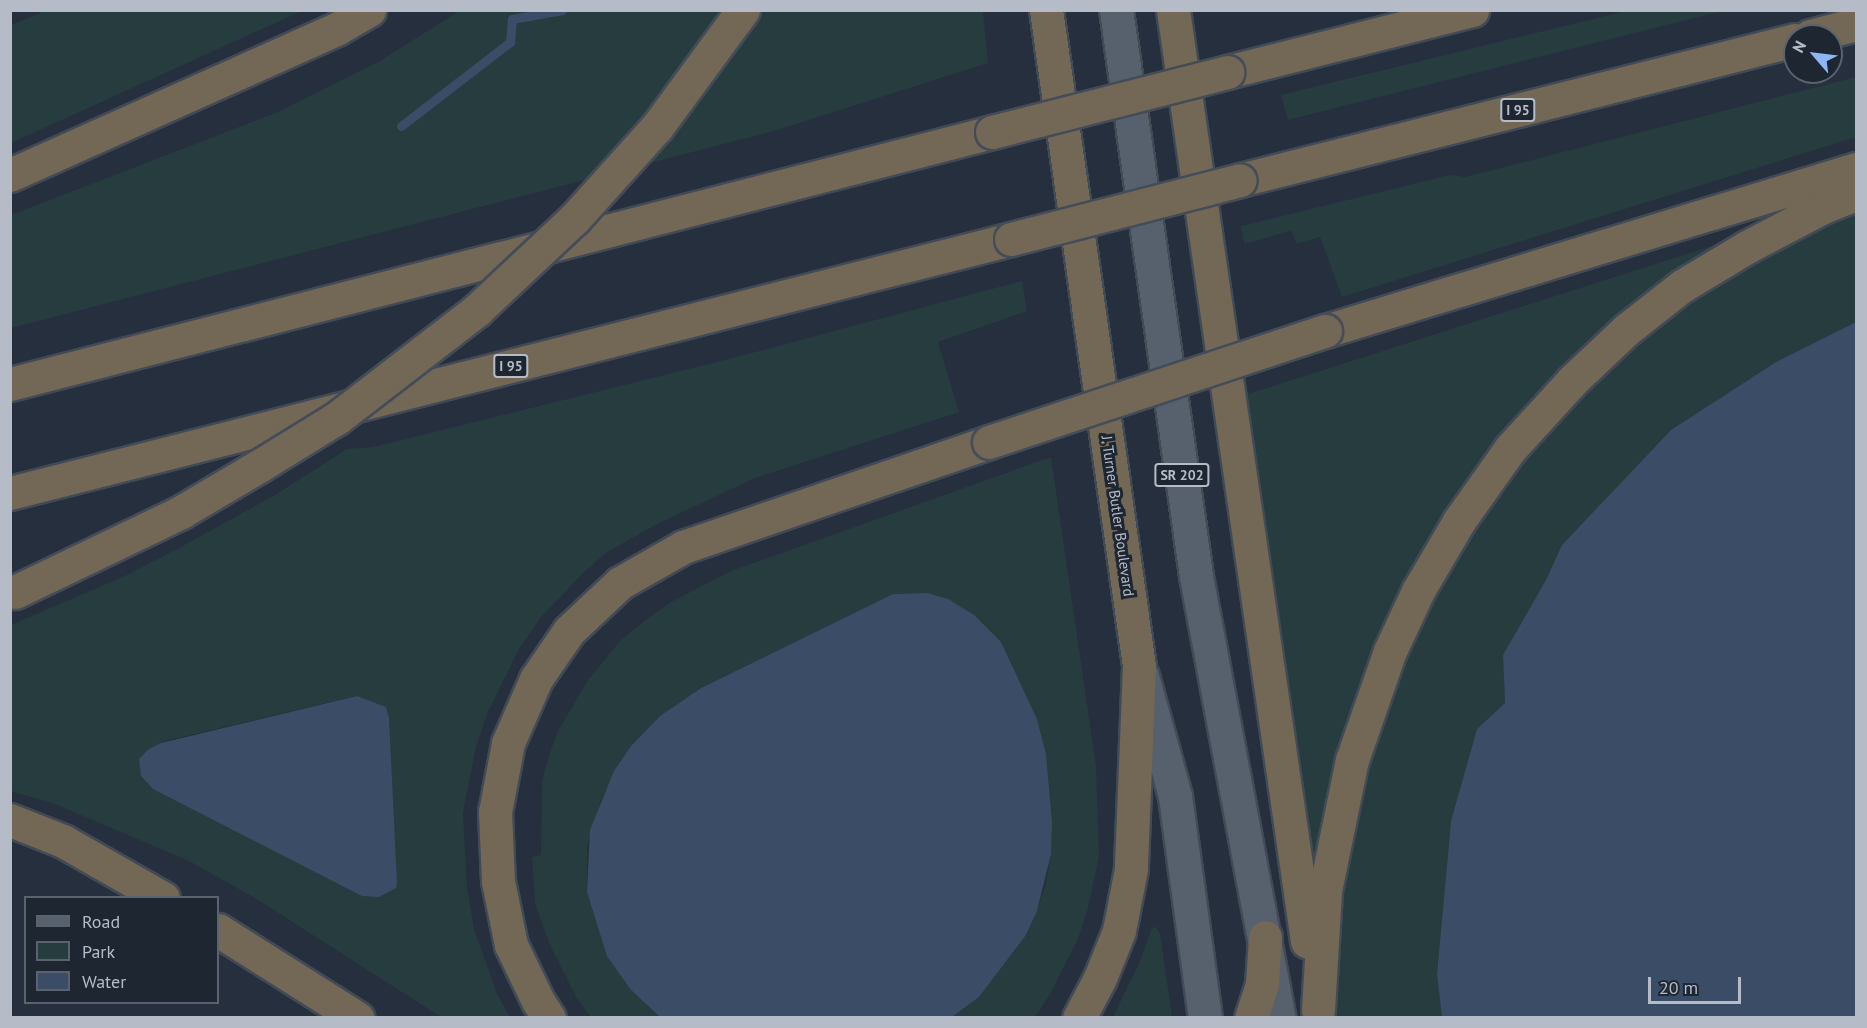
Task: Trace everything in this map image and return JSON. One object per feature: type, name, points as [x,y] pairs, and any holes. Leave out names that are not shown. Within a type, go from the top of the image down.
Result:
[{"type":"highway","points":[[10,175],[338,28],[369,10]]},
{"type":"highway","points":[[13,593],[181,512],[259,466],[337,418],[477,310],[575,218],[657,127],[742,10]]},
{"type":"highway","name":"J. Turner Butler Boulevard","points":[[1046,10],[1139,666]]},
{"type":"highway","points":[[1173,10],[1318,1014]]},
{"type":"highway","points":[[1227,72],[1390,10]]},
{"type":"highway","points":[[10,384],[1472,10]]},
{"type":"highway","name":"I 95","points":[[10,493],[1783,43]]},
{"type":"highway","points":[[549,1017],[538,1001],[511,945],[498,881],[495,812],[508,743],[536,679],[569,631],[620,583],[683,547],[988,442],[1325,331],[1857,169]]},
{"type":"highway","points":[[1318,1014],[1325,891],[1352,760],[1390,651],[1418,591],[1459,521],[1510,449],[1572,381],[1626,330],[1682,286],[1729,258],[1821,208],[1857,194]]},
{"type":"highway","points":[[1079,1017],[1100,978],[1119,931],[1131,869],[1139,666]]},
{"type":"highway","points":[[10,820],[63,841],[160,896]]},
{"type":"highway","points":[[219,931],[357,1017]]},
{"type":"highway","points":[[1251,1017],[1262,984],[1265,937]]},
{"type":"main road","name":"SR 202","points":[[1116,10],[1196,576],[1279,1017]]},
{"type":"main road","name":"J. Turner Butler Boulevard","points":[[1139,666],[1175,796],[1205,1017]]},
{"type":"green space","points":[[45,11],[302,11],[11,143],[11,25]]},
{"type":"green space","points":[[459,11],[983,11],[988,63],[774,131],[11,328],[11,215],[278,112],[380,61]]},
{"type":"green space","points":[[1626,11],[1723,11],[1288,120],[1281,95]]},
{"type":"green space","points":[[1856,77],[1856,137],[1342,297],[1320,237],[1297,244],[1291,231],[1244,244],[1241,226],[1450,175],[1465,177],[1829,84],[1843,84],[1843,80]]},
{"type":"green space","points":[[1856,215],[1856,322],[1776,362],[1671,430],[1562,545],[1546,580],[1503,655],[1505,703],[1477,729],[1451,821],[1437,974],[1442,1017],[1333,1018],[1336,916],[1360,786],[1397,673],[1452,564],[1528,457],[1583,396],[1633,349],[1706,293],[1738,273],[1827,226]]},
{"type":"green space","points":[[1746,235],[1464,492],[1313,903],[1242,396]]},
{"type":"green space","points":[[1022,281],[1027,311],[938,342],[959,412],[755,478],[655,525],[606,553],[585,571],[542,616],[519,649],[487,714],[476,747],[463,813],[467,887],[474,929],[497,994],[510,1017],[441,1017],[255,898],[189,861],[55,804],[11,791],[11,625],[125,576],[179,548],[275,495],[347,449],[373,447],[725,360]],"holes":[[[356,696],[386,707],[389,718],[396,888],[161,742]]]},
{"type":"green space","points":[[1051,457],[1096,766],[1099,856],[1088,908],[1078,939],[1049,996],[1035,1017],[952,1017],[979,997],[1026,935],[1046,883],[1051,854],[1052,822],[1046,754],[1037,719],[1001,642],[927,593],[893,594],[701,688],[660,716],[631,746],[602,798],[587,846],[587,892],[631,990],[660,1017],[591,1017],[576,997],[550,945],[535,904],[532,857],[541,855],[542,781],[558,731],[588,680],[620,641],[671,602],[731,571]]},
{"type":"green space","points":[[1155,926],[1160,934],[1172,1017],[1113,1017],[1140,961],[1151,930]]},
{"type":"water","points":[[1856,322],[1856,1017],[1442,1017],[1437,974],[1451,821],[1477,729],[1505,703],[1503,655],[1546,580],[1562,545],[1671,430],[1776,362]]},
{"type":"water","points":[[927,593],[948,599],[974,615],[1001,642],[1037,719],[1046,754],[1052,822],[1051,854],[1037,911],[1026,935],[979,997],[952,1017],[660,1017],[631,990],[607,956],[587,892],[590,830],[614,771],[631,746],[660,716],[701,688],[893,594]]},
{"type":"water","points":[[357,696],[386,707],[389,718],[397,883],[396,888],[379,897],[362,896],[153,789],[141,776],[139,759],[149,749],[161,743]]},
{"type":"waterway","points":[[401,126],[510,42],[512,19],[562,10]]}]
